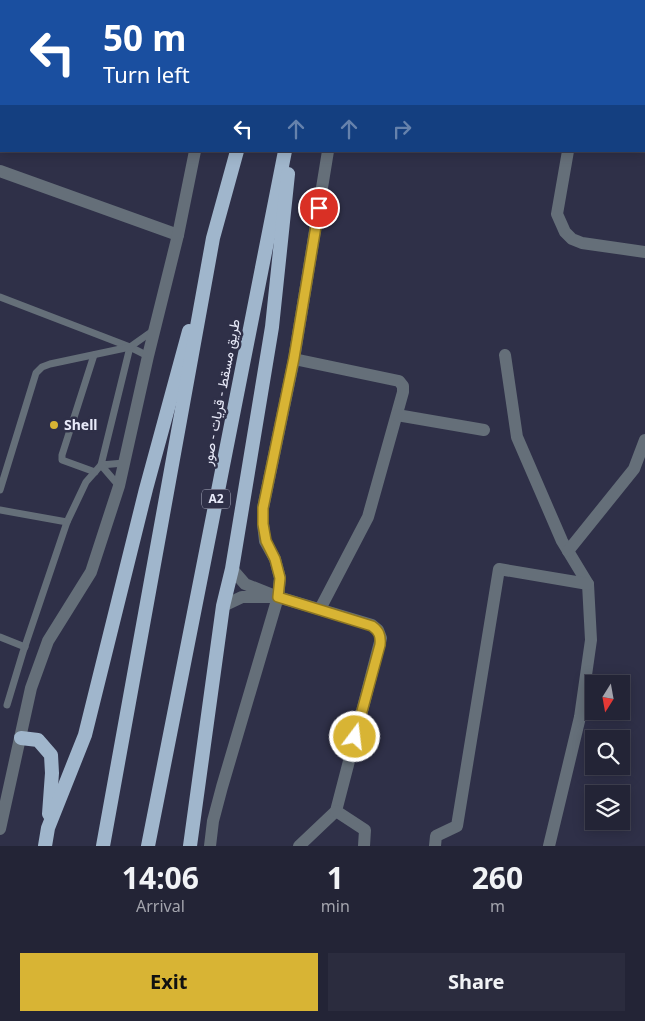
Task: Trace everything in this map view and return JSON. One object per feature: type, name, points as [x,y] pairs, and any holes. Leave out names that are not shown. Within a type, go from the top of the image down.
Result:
[{"type":"highway","points":[[48,828],[84,735],[146,489],[237,152]]},
{"type":"highway","name":"طريق مسقط - قريات - صور","points":[[148,846],[285,152]]},
{"type":"highway","points":[[190,846],[223,606],[232,569],[272,327],[291,152]]},
{"type":"highway","points":[[103,846],[213,238]]},
{"type":"highway","points":[[20,738],[38,740],[51,755],[52,773],[45,846]]},
{"type":"street","points":[[0,829],[31,688],[48,641],[91,572],[119,486],[154,330],[178,235],[195,152]]},
{"type":"street","points":[[210,846],[213,821],[222,787],[278,597],[280,578],[275,559],[266,541],[263,508],[294,358],[328,152]]},
{"type":"street","points":[[568,152],[557,214],[565,232],[572,239],[582,243],[645,252]]},
{"type":"street","points":[[0,171],[178,235]]},
{"type":"street","points":[[506,355],[517,437],[538,488],[568,551],[588,584],[590,640],[580,717],[549,846]]},
{"type":"street","points":[[294,358],[399,382],[403,386],[403,392],[368,517],[320,609]]},
{"type":"street","points":[[397,414],[484,430]]},
{"type":"street","points":[[568,551],[634,469],[645,440]]},
{"type":"street","points":[[232,569],[245,584],[278,597],[372,626],[378,630],[381,638],[336,810],[298,846]]},
{"type":"street","points":[[435,846],[436,836],[457,826],[499,569],[588,584]]},
{"type":"street","points":[[223,606],[242,597],[278,597]]},
{"type":"street","points":[[336,810],[365,830],[364,846]]},
{"type":"lane","points":[[0,297],[130,347],[148,356]]},
{"type":"lane","points":[[0,490],[36,373],[42,367],[50,364],[130,347],[154,330]]},
{"type":"lane","points":[[7,705],[67,522],[86,482],[101,466],[130,347]]},
{"type":"lane","points":[[94,355],[62,460],[95,472]]},
{"type":"lane","points":[[101,466],[124,463]]},
{"type":"lane","points":[[101,466],[119,486]]},
{"type":"lane","points":[[0,510],[67,522]]},
{"type":"lane","points":[[0,637],[25,647]]},
{"type":"place","name":"Shell","points":[[54,425]]},
{"type":"route","points":[[319,208],[294,358],[263,508],[263,524],[266,541],[275,559],[280,578],[278,597],[372,626],[378,630],[381,638],[380,645],[355,737]]}]
